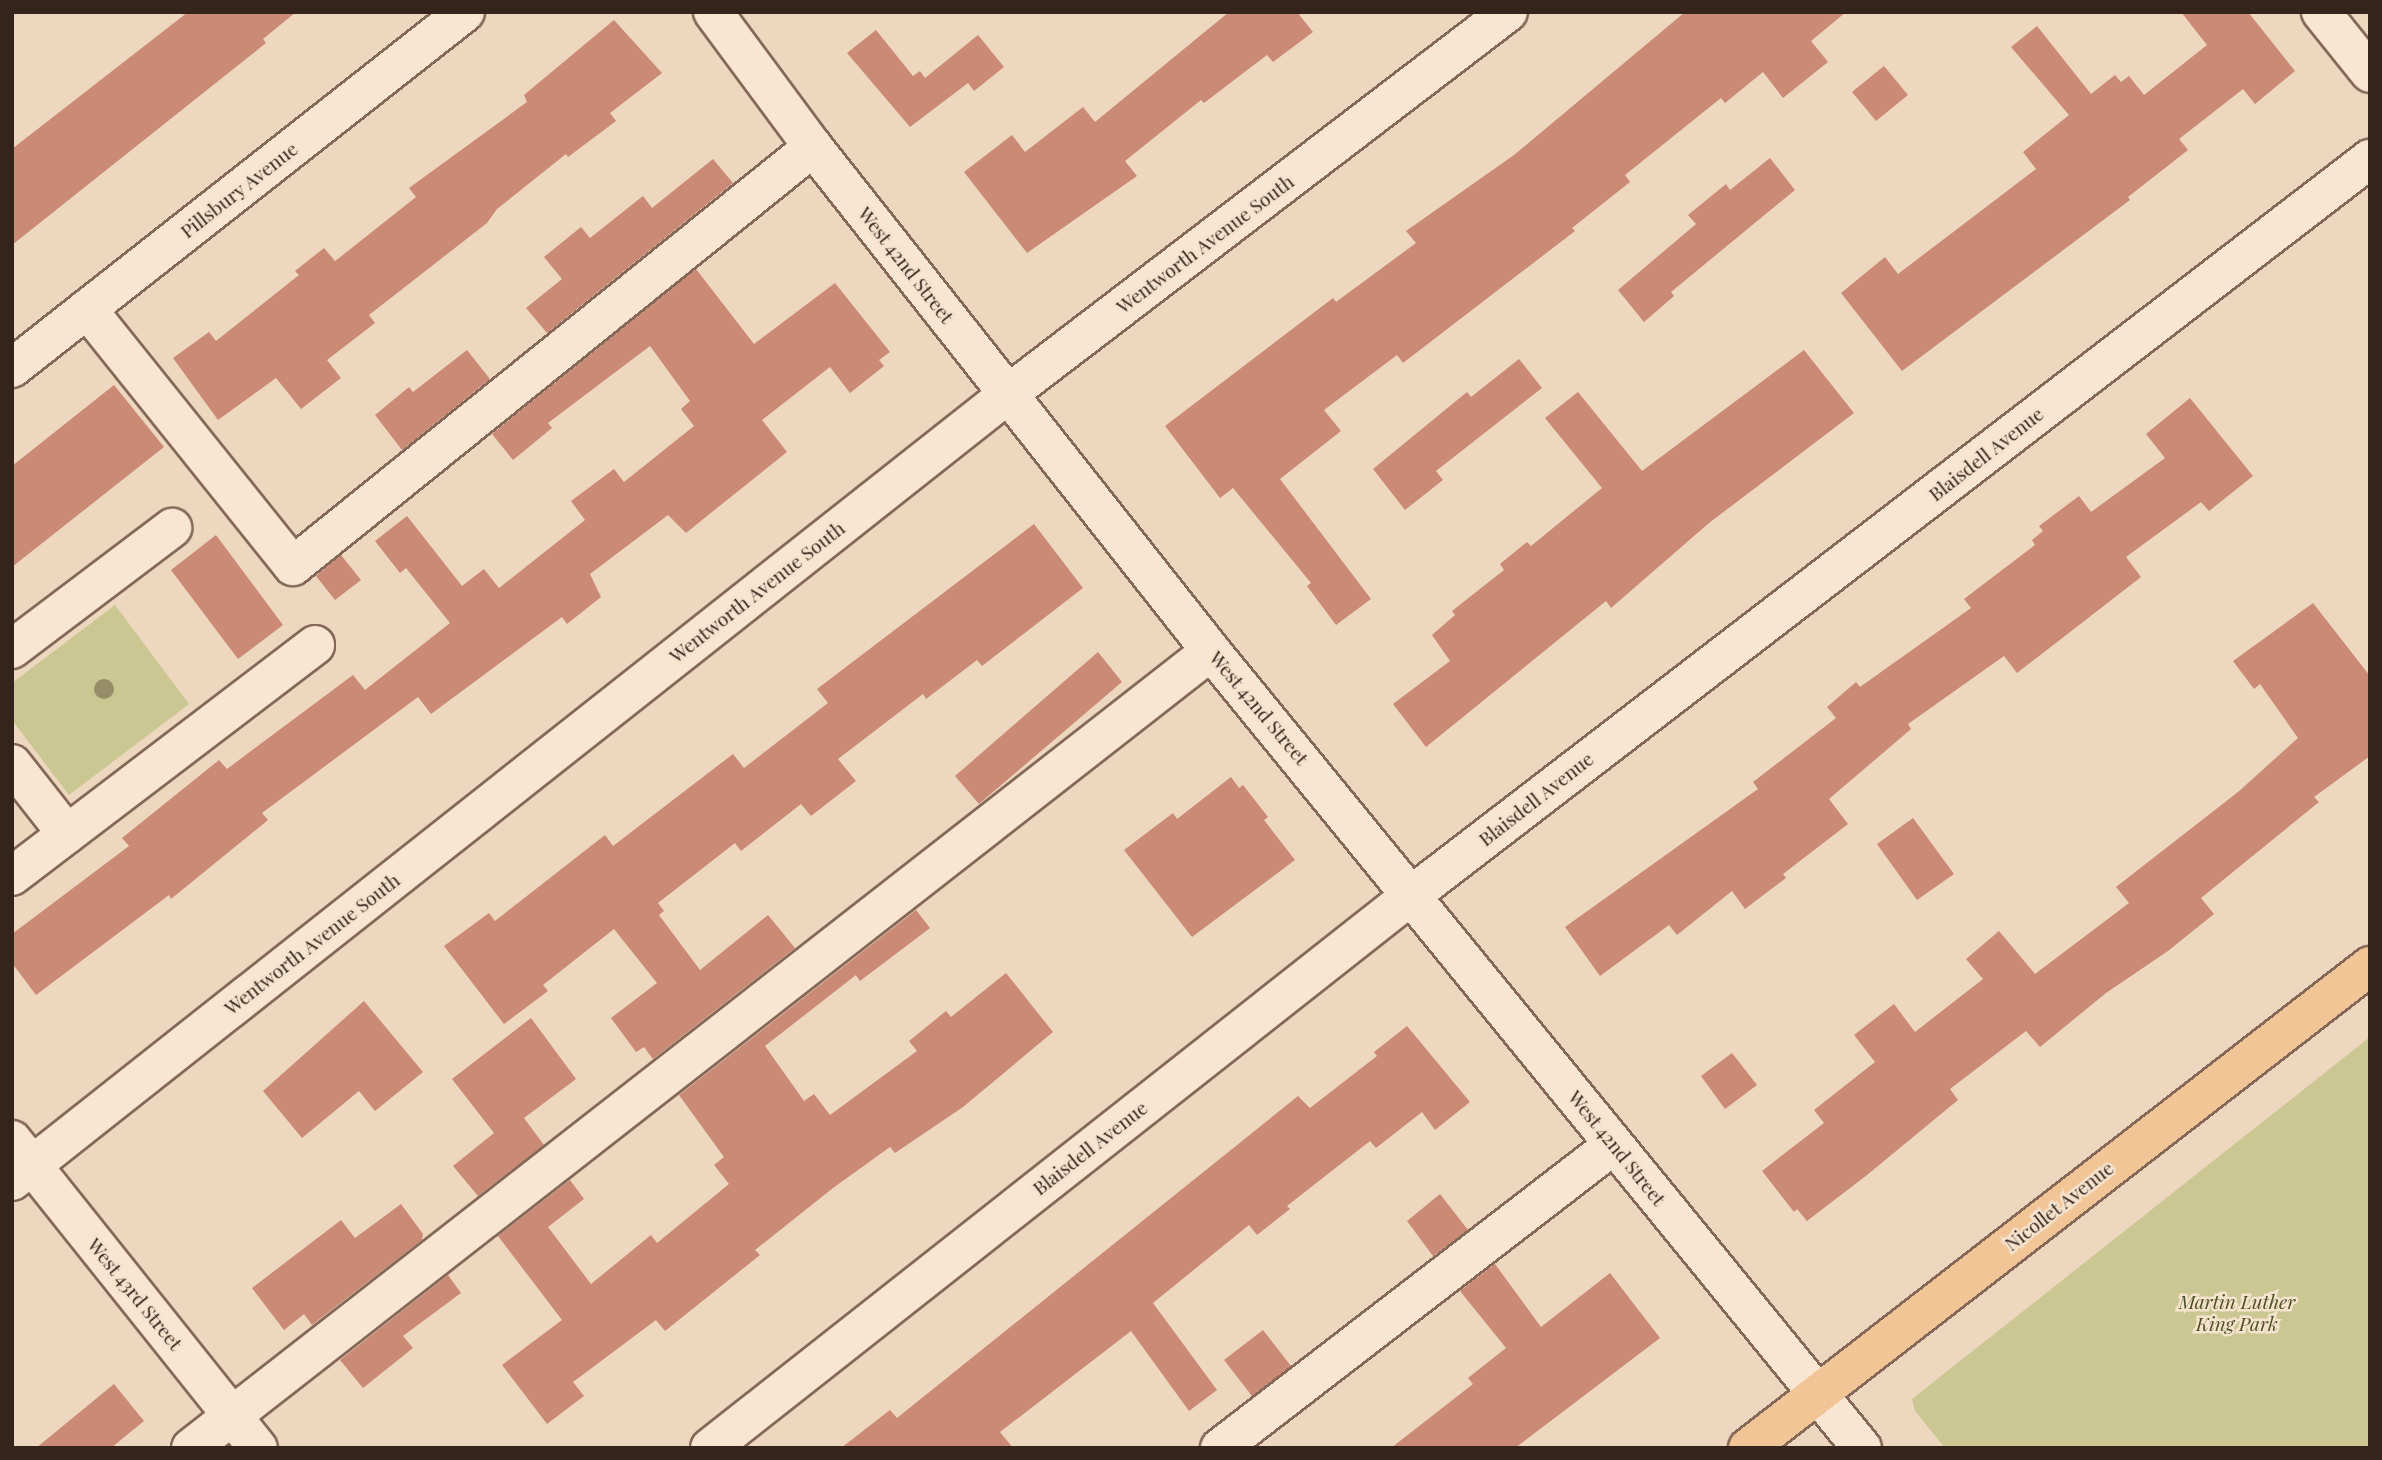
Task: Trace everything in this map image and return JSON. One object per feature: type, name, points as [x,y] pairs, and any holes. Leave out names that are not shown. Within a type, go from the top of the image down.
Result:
[{"type":"main road","name":"Nicollet Avenue","points":[[1748,1448],[2370,966]]},
{"type":"street","name":"Pillsbury Avenue","points":[[12,368],[465,12]]},
{"type":"street","name":"West 42nd Street","points":[[713,12],[813,147],[1211,651],[1413,894],[1614,1145],[1863,1448]]},
{"type":"street","name":"Wentworth Avenue South","points":[[19,1162],[1008,394],[1508,12]]},
{"type":"street","points":[[2321,12],[2370,73]]},
{"type":"street","points":[[87,309],[293,566],[813,147]]},
{"type":"street","name":"Blaisdell Avenue","points":[[710,1448],[1413,894],[2370,159]]},
{"type":"street","points":[[12,649],[172,528]]},
{"type":"street","points":[[12,876],[315,645]]},
{"type":"street","points":[[191,1448],[1211,651]]},
{"type":"street","points":[[12,764],[66,834]]},
{"type":"street","points":[[1220,1448],[1614,1145]]},
{"type":"street","name":"West 43rd Street","points":[[19,1162],[258,1448]]},
{"type":"green space","points":[[115,605],[189,704],[69,795],[12,720],[12,683]]},
{"type":"green space","name":"Martin Luther King Park","points":[[2370,1037],[2370,1448],[1945,1448],[1915,1411],[1912,1399]]},
{"type":"building","points":[[188,12],[296,12],[263,39],[266,43],[12,245],[12,149]]},
{"type":"building","points":[[1229,12],[1297,12],[1313,32],[1273,62],[1267,55],[1204,103],[1201,100],[1125,161],[1137,176],[1027,253],[964,172],[1012,135],[1025,152],[1083,107],[1095,122]]},
{"type":"building","points":[[1685,12],[1846,12],[1811,41],[1828,62],[1783,98],[1763,72],[1725,103],[1721,98],[1625,175],[1630,182],[1572,228],[1575,231],[1403,363],[1397,355],[1324,410],[1341,431],[1280,479],[1371,599],[1336,625],[1307,586],[1311,583],[1233,488],[1220,498],[1165,426],[1333,298],[1336,302],[1416,243],[1406,231],[1514,155]]},
{"type":"building","points":[[2181,12],[2248,12],[2295,71],[2255,104],[2243,89],[2179,139],[2188,150],[2128,197],[2130,200],[1902,371],[1841,293],[1885,257],[1898,274],[2036,169],[2023,152],[2069,115],[2011,47],[2037,26],[2091,94],[2115,75],[2121,82],[2129,76],[2144,95],[2207,45]]},
{"type":"building","points":[[614,20],[662,73],[610,113],[616,121],[568,157],[566,154],[497,209],[487,223],[369,315],[375,323],[327,360],[341,378],[301,409],[276,378],[218,420],[173,358],[209,332],[216,341],[299,275],[295,271],[324,248],[335,261],[339,258],[416,197],[409,188],[527,102],[524,95]]},
{"type":"building","points":[[876,30],[913,76],[920,71],[925,78],[978,35],[1004,67],[974,91],[968,83],[910,127],[847,53]]},
{"type":"building","points":[[1884,66],[1908,95],[1876,121],[1852,92]]},
{"type":"building","points":[[1770,158],[1795,190],[1671,292],[1674,296],[1644,322],[1618,290],[1696,224],[1688,215],[1726,184],[1730,190]]},
{"type":"building","points":[[713,159],[733,183],[547,333],[526,308],[562,279],[544,257],[581,227],[590,238],[643,196],[652,208]]},
{"type":"building","points":[[696,269],[754,344],[835,283],[890,352],[879,360],[884,366],[850,393],[830,367],[762,420],[787,452],[686,533],[668,515],[590,574],[601,597],[567,624],[562,617],[431,714],[418,697],[262,813],[268,820],[171,899],[169,895],[36,995],[12,963],[12,934],[129,846],[122,838],[219,760],[227,769],[353,675],[365,690],[450,623],[406,568],[400,573],[375,541],[407,516],[462,586],[484,569],[499,588],[585,520],[571,501],[614,469],[624,482],[694,426],[681,409],[690,401],[650,346],[548,423],[552,428],[513,460],[492,434]]},
{"type":"building","points":[[467,350],[490,379],[402,450],[375,415],[409,387],[413,392]]},
{"type":"building","points":[[1804,350],[1854,413],[1709,523],[1611,608],[1606,601],[1426,747],[1393,704],[1450,661],[1432,635],[1455,615],[1452,611],[1504,570],[1500,564],[1527,542],[1531,546],[1602,488],[1545,418],[1578,392],[1642,471]]},
{"type":"building","points":[[1519,359],[1542,388],[1436,471],[1443,480],[1405,510],[1373,469],[1467,392],[1471,397]]},
{"type":"building","points":[[114,385],[164,447],[12,567],[12,466]]},
{"type":"building","points":[[2190,398],[2253,476],[2209,511],[2201,502],[2126,557],[2141,577],[2017,673],[2004,656],[1908,724],[1911,729],[1829,799],[1848,824],[1783,874],[1786,878],[1745,909],[1732,891],[1677,935],[1669,925],[1600,976],[1565,927],[1758,789],[1753,782],[1836,718],[1827,707],[1856,682],[1860,687],[1971,608],[1964,599],[2035,545],[2032,540],[2043,531],[2039,526],[2079,496],[2091,512],[2165,458],[2146,434]]},
{"type":"building","points":[[1034,524],[1083,588],[982,666],[977,660],[926,699],[923,694],[838,759],[856,781],[811,816],[801,804],[741,851],[735,843],[658,903],[664,911],[659,915],[700,970],[768,915],[795,948],[653,1059],[644,1047],[636,1052],[611,1018],[657,983],[614,929],[543,985],[548,991],[504,1024],[444,946],[489,913],[495,921],[605,835],[613,846],[733,754],[744,768],[828,703],[817,689]]},
{"type":"building","points":[[216,535],[283,625],[238,659],[171,570]]},
{"type":"building","points":[[341,555],[361,580],[335,600],[316,576]]},
{"type":"building","points":[[2313,603],[2370,676],[2370,756],[2314,797],[2319,802],[2201,898],[2214,914],[2168,951],[2106,993],[2040,1047],[2026,1031],[1950,1089],[1958,1100],[1867,1175],[1807,1221],[1797,1209],[1794,1212],[1762,1171],[1824,1123],[1814,1110],[1875,1062],[1854,1035],[1894,1004],[1915,1032],[1983,979],[1966,959],[1999,931],[2035,974],[2129,903],[2116,887],[2238,792],[2298,738],[2260,684],[2254,689],[2233,661]]},
{"type":"building","points":[[1098,652],[1122,682],[979,804],[955,776]]},
{"type":"building","points":[[1231,777],[1239,788],[1243,785],[1268,817],[1264,820],[1295,860],[1192,937],[1124,850],[1173,813],[1177,819]]},
{"type":"building","points":[[1913,818],[1954,874],[1917,900],[1877,844]]},
{"type":"building","points":[[916,910],[930,928],[860,981],[856,975],[765,1046],[804,1101],[814,1094],[830,1115],[917,1051],[909,1041],[946,1011],[951,1017],[1006,973],[1053,1032],[963,1107],[895,1153],[890,1147],[833,1188],[755,1250],[760,1255],[665,1331],[656,1320],[573,1382],[584,1396],[547,1424],[502,1365],[562,1320],[498,1236],[570,1180],[584,1199],[548,1227],[591,1284],[651,1235],[657,1243],[729,1184],[714,1165],[724,1157],[679,1095]]},
{"type":"building","points":[[364,1001],[423,1072],[375,1111],[359,1091],[302,1138],[263,1091]]},
{"type":"building","points":[[531,1018],[576,1079],[524,1118],[544,1145],[478,1196],[453,1166],[494,1133],[452,1079]]},
{"type":"building","points":[[1407,1026],[1470,1102],[1435,1130],[1422,1112],[1376,1148],[1370,1141],[1287,1206],[1290,1209],[1257,1235],[1249,1225],[1153,1303],[1217,1390],[1189,1411],[1131,1331],[1000,1432],[1013,1448],[841,1448],[890,1410],[897,1418],[1298,1096],[1310,1108],[1377,1056],[1374,1052]]},
{"type":"building","points":[[1732,1053],[1757,1085],[1725,1109],[1701,1076]]},
{"type":"building","points":[[1440,1194],[1468,1230],[1433,1256],[1407,1221]]},
{"type":"building","points":[[401,1204],[423,1234],[422,1240],[312,1325],[304,1314],[284,1330],[252,1288],[341,1220],[355,1238]]},
{"type":"building","points":[[1495,1264],[1541,1327],[1610,1273],[1660,1338],[1515,1448],[1391,1448],[1473,1384],[1468,1378],[1506,1348],[1460,1291]]},
{"type":"building","points":[[448,1275],[461,1293],[403,1336],[413,1348],[363,1388],[340,1360]]},
{"type":"building","points":[[1263,1330],[1291,1366],[1252,1396],[1224,1360]]},
{"type":"building","points":[[114,1384],[144,1421],[111,1448],[36,1448]]}]
